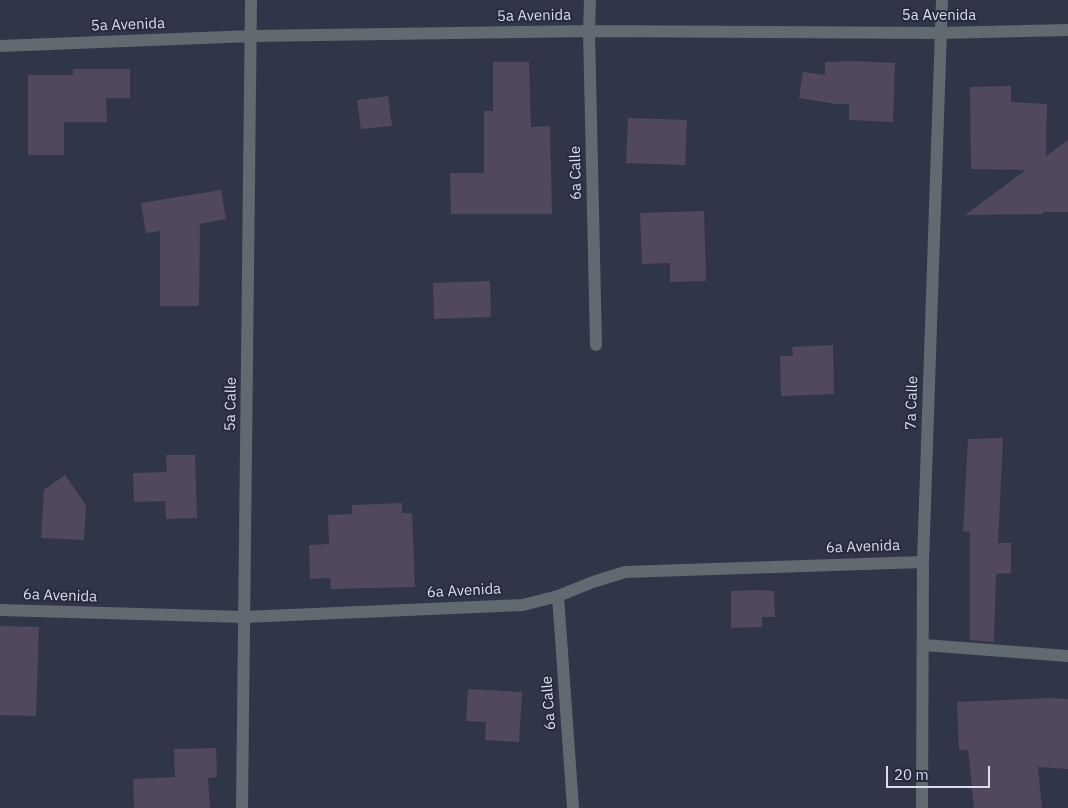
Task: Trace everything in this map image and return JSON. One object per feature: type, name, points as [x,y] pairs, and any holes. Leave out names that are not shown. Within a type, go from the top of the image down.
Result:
[{"type":"street","name":"5a Calle","points":[[242,808],[251,0]]},
{"type":"street","name":"6a Calle","points":[[590,0],[589,31],[596,345]]},
{"type":"street","name":"7a Calle","points":[[922,808],[923,562],[942,0]]},
{"type":"street","name":"5a Avenida","points":[[0,46],[252,36],[589,31],[941,33],[1068,30]]},
{"type":"street","name":"6a Avenida","points":[[0,610],[244,617],[523,605],[558,596],[593,582],[626,572],[923,562]]},
{"type":"street","name":"6a Calle","points":[[558,596],[573,808]]},
{"type":"street","points":[[924,645],[1068,656]]},
{"type":"building","points":[[493,62],[529,62],[531,127],[550,126],[552,214],[451,214],[450,173],[484,173],[484,111],[493,111]]},
{"type":"building","points":[[825,62],[895,63],[893,122],[849,120],[849,104],[836,104],[799,98],[803,72],[825,75]]},
{"type":"building","points":[[73,69],[130,69],[130,98],[106,98],[107,122],[64,122],[64,155],[28,155],[28,75],[73,75]]},
{"type":"building","points":[[1011,86],[1011,102],[1047,104],[1046,156],[1068,140],[1068,212],[965,215],[1026,170],[971,169],[970,87]]},
{"type":"building","points":[[388,96],[392,126],[361,129],[357,100]]},
{"type":"building","points":[[628,118],[687,120],[685,165],[626,163]]},
{"type":"building","points":[[221,190],[226,219],[200,224],[199,306],[160,306],[160,231],[146,233],[141,203]]},
{"type":"building","points":[[704,211],[706,281],[670,282],[670,263],[642,264],[640,213]]},
{"type":"building","points":[[490,281],[491,317],[434,319],[433,283]]},
{"type":"building","points":[[833,345],[834,394],[781,396],[780,356],[793,356],[792,347]]},
{"type":"building","points":[[1003,438],[998,543],[1011,543],[1011,573],[996,574],[994,642],[970,640],[970,532],[963,531],[968,439]]},
{"type":"building","points":[[166,455],[195,455],[197,518],[166,519],[165,501],[134,502],[133,473],[167,472]]},
{"type":"building","points":[[65,475],[86,505],[84,540],[41,538],[44,490]]},
{"type":"building","points":[[402,503],[402,513],[412,513],[415,587],[331,589],[330,578],[310,579],[309,545],[329,544],[328,515],[352,514],[352,505]]},
{"type":"building","points":[[731,591],[774,591],[775,617],[762,617],[762,627],[731,628]]},
{"type":"building","points":[[0,626],[39,627],[36,716],[0,715]]},
{"type":"building","points":[[468,689],[522,692],[519,742],[485,740],[486,722],[466,721]]},
{"type":"building","points":[[1068,699],[1068,769],[1038,767],[1042,808],[974,808],[968,750],[959,750],[957,702]]},
{"type":"building","points":[[216,748],[217,777],[208,778],[210,808],[134,808],[133,779],[175,777],[174,749]]}]
